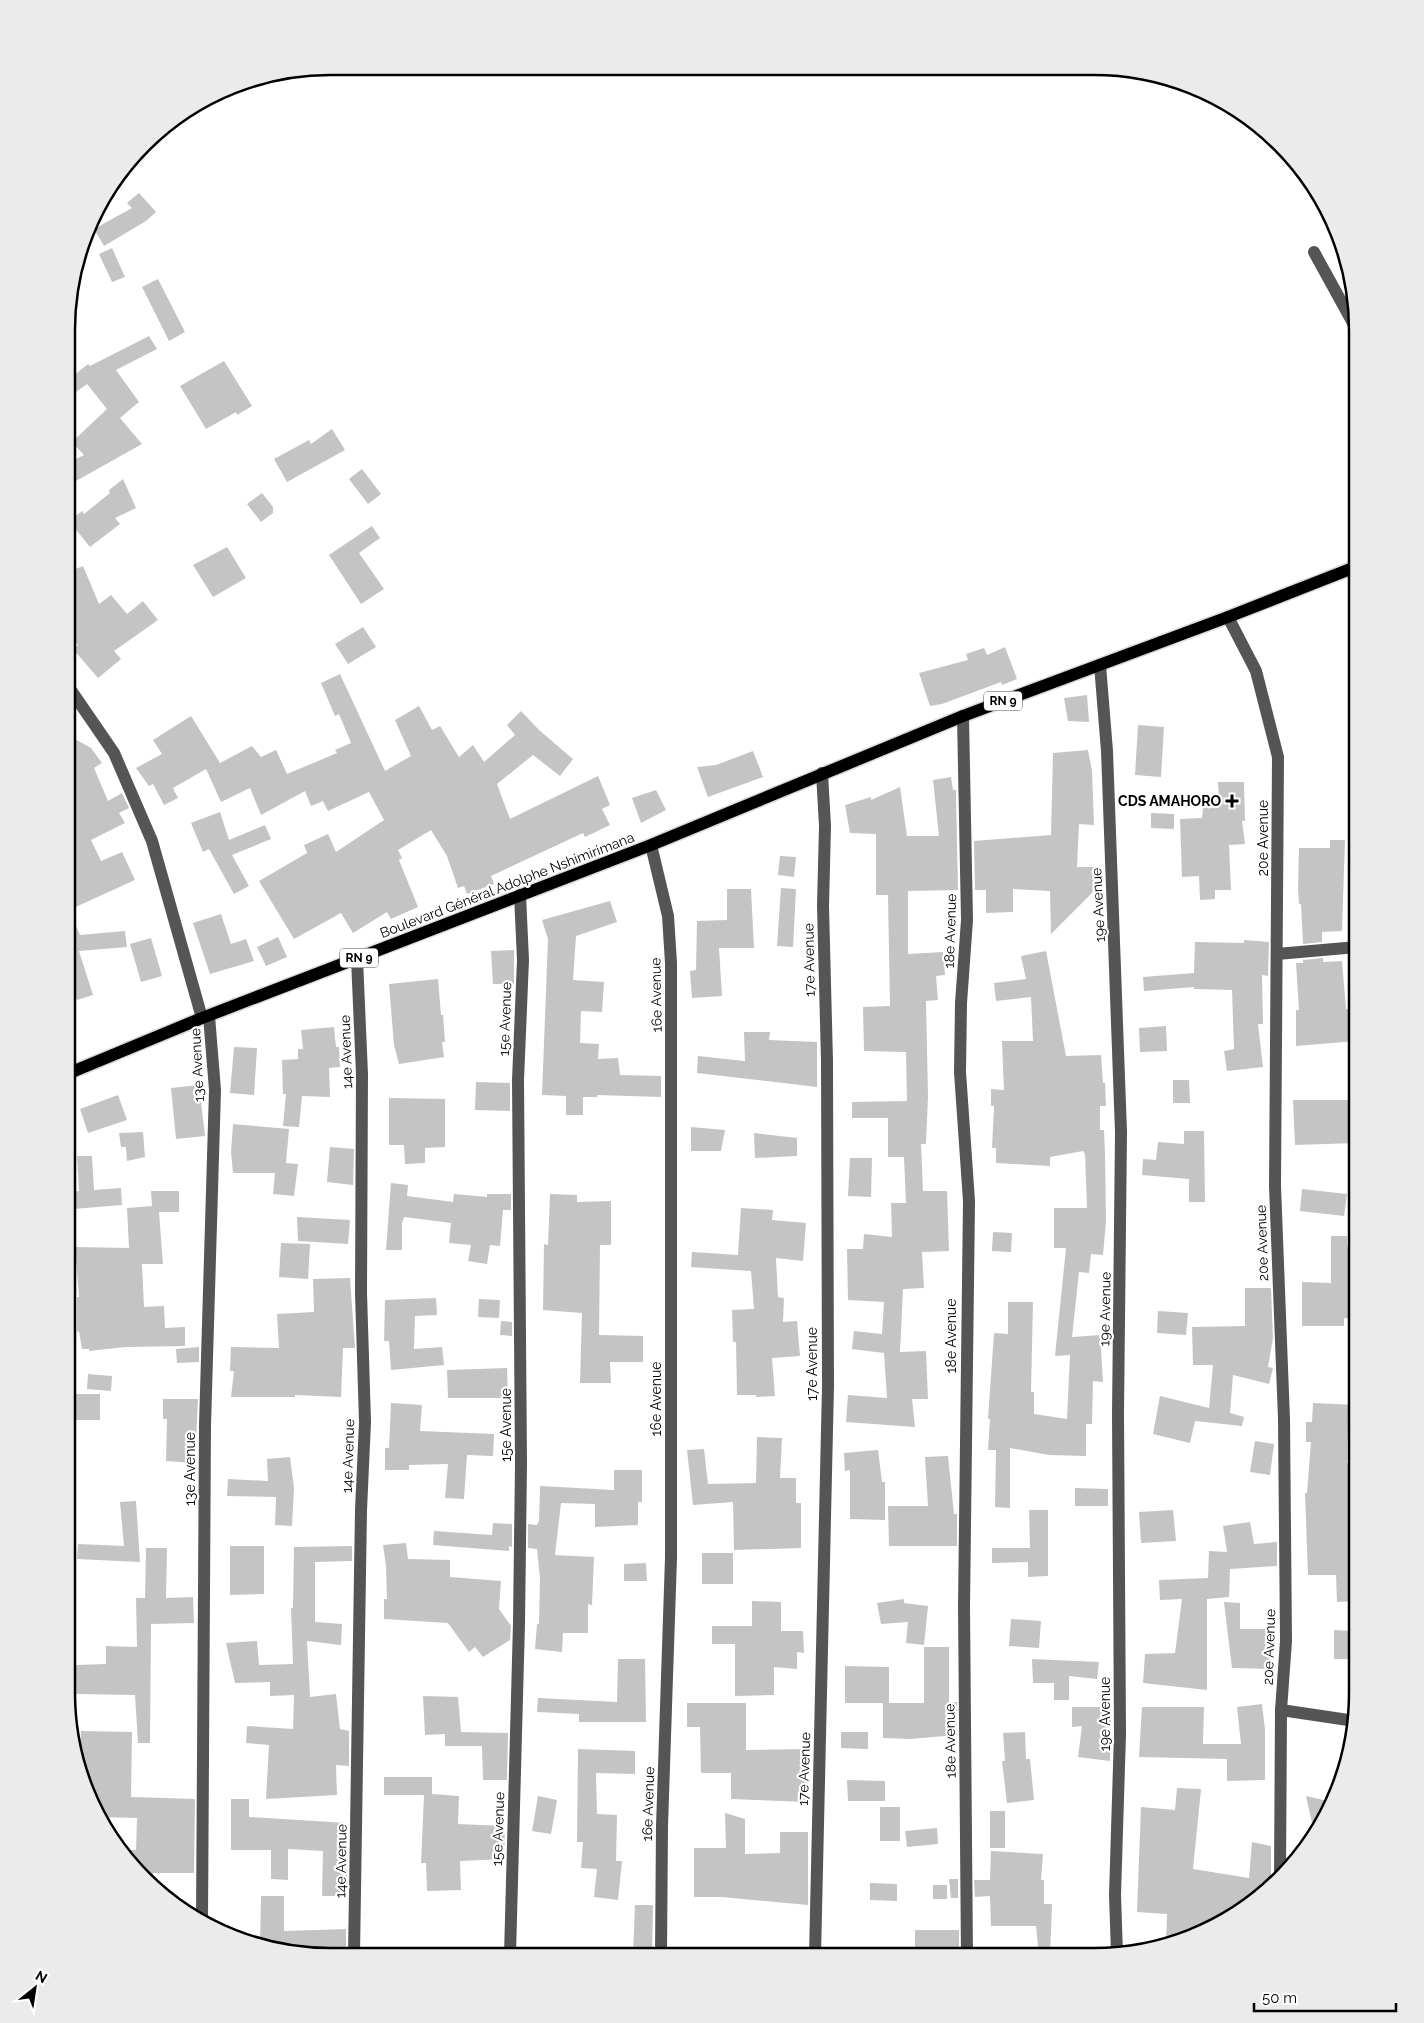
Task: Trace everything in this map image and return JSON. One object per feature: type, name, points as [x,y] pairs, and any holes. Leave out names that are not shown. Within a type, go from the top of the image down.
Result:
[{"type":"main road","name":"RN 9","points":[[651,845],[962,716],[1228,617],[1349,570]]},
{"type":"main road","name":"Boulevard Général Adolphe Nshimirimana","points":[[75,1071],[206,1017],[651,845]]},
{"type":"street","points":[[1314,252],[1348,314]]},
{"type":"street","name":"20e Avenue","points":[[1228,617],[1256,671],[1278,757],[1275,1186],[1284,1419],[1286,1641],[1281,1710],[1280,1867]]},
{"type":"street","name":"19e Avenue","points":[[1100,665],[1107,751],[1121,1132],[1118,1414],[1120,1734],[1115,1895],[1117,1947]]},
{"type":"street","name":"13e Avenue","points":[[75,696],[114,753],[152,841],[206,1017],[215,1090],[206,1416],[202,1914]]},
{"type":"street","name":"18e Avenue","points":[[962,716],[967,920],[961,1003],[960,1072],[969,1201],[964,1606],[967,1948]]},
{"type":"street","name":"17e Avenue","points":[[815,1948],[828,1386],[827,1061],[823,906],[825,826],[822,773]]},
{"type":"street","name":"16e Avenue","points":[[651,845],[668,916],[671,973],[671,1558],[662,1826],[661,1948]]},
{"type":"street","name":"15e Avenue","points":[[510,1948],[521,1484],[518,1080],[523,960],[520,895]]},
{"type":"street","points":[[1277,954],[1349,948]]},
{"type":"street","name":"14e Avenue","points":[[354,1948],[361,1510],[365,1422],[361,1294],[362,1074],[357,959]]},
{"type":"street","points":[[1281,1710],[1347,1720]]},
{"type":"building","points":[[139,193],[156,212],[146,221],[104,246],[95,230],[96,228],[132,208],[127,203]]},
{"type":"building","points":[[112,248],[125,277],[112,282],[99,254]]},
{"type":"building","points":[[158,279],[185,332],[169,341],[142,287]]},
{"type":"building","points":[[149,336],[157,349],[116,370],[139,402],[120,418],[142,444],[76,481],[75,460],[84,455],[75,445],[75,439],[107,409],[87,384],[75,393],[75,374],[88,364],[90,366]]},
{"type":"building","points":[[224,361],[252,406],[237,415],[236,412],[206,429],[180,386]]},
{"type":"building","points":[[332,429],[345,450],[287,482],[274,459],[309,440],[311,444]]},
{"type":"building","points":[[362,469],[381,494],[368,504],[349,479]]},
{"type":"building","points":[[123,479],[136,508],[115,518],[120,524],[90,547],[75,528],[75,516],[82,511],[84,514],[110,493],[109,490]]},
{"type":"building","points":[[262,493],[273,507],[273,513],[261,522],[247,504]]},
{"type":"building","points":[[372,526],[380,538],[359,553],[384,589],[361,604],[329,555]]},
{"type":"building","points":[[227,547],[246,578],[213,597],[193,565]]},
{"type":"building","points":[[83,566],[99,604],[111,595],[127,614],[143,601],[158,620],[114,651],[121,659],[98,678],[75,651],[75,647],[78,645],[75,641],[75,569]]},
{"type":"building","points":[[363,627],[376,647],[348,664],[335,644]]},
{"type":"building","points":[[1005,647],[1017,679],[1002,685],[1001,682],[942,704],[930,706],[919,673],[968,660],[966,654],[984,648],[987,655]]},
{"type":"building","points":[[340,674],[385,771],[411,756],[395,720],[419,706],[432,730],[440,726],[459,757],[473,745],[484,762],[515,735],[507,725],[521,711],[539,730],[573,759],[560,776],[533,755],[497,784],[510,819],[598,776],[610,805],[602,809],[610,825],[585,837],[583,833],[491,876],[494,884],[467,894],[464,886],[458,888],[447,856],[431,830],[398,850],[402,858],[399,860],[418,907],[391,919],[387,912],[353,933],[341,913],[294,939],[259,881],[307,853],[304,845],[328,834],[336,852],[384,820],[369,792],[328,811],[323,801],[311,806],[305,791],[261,815],[250,788],[221,802],[206,769],[173,788],[178,798],[164,805],[153,784],[149,786],[136,768],[162,754],[153,740],[191,716],[220,763],[252,746],[261,757],[276,750],[287,774],[337,753],[335,750],[351,743],[339,714],[335,716],[321,683]]},
{"type":"building","points":[[1087,695],[1089,722],[1068,721],[1064,698]]},
{"type":"building","points":[[1138,725],[1164,727],[1161,777],[1135,775]]},
{"type":"building","points":[[75,739],[91,748],[102,763],[94,768],[108,801],[122,793],[129,808],[119,813],[125,823],[91,840],[101,861],[122,852],[135,880],[75,907]]},
{"type":"building","points":[[1088,750],[1092,771],[1094,825],[1079,824],[1077,867],[1098,867],[1098,887],[1051,934],[1050,891],[1013,889],[1013,912],[986,913],[986,890],[975,890],[974,841],[1051,835],[1053,753]]},
{"type":"building","points":[[753,751],[763,777],[708,797],[697,767],[716,765]]},
{"type":"building","points":[[951,777],[953,790],[956,790],[958,890],[908,891],[908,954],[943,952],[945,975],[936,976],[938,1000],[926,1001],[928,1096],[926,1144],[921,1144],[923,1191],[947,1191],[949,1251],[922,1252],[924,1288],[903,1289],[900,1352],[926,1351],[928,1399],[912,1399],[915,1427],[846,1422],[848,1395],[887,1398],[884,1353],[852,1349],[854,1331],[882,1334],[884,1302],[848,1300],[847,1249],[863,1249],[864,1234],[892,1237],[891,1203],[906,1203],[904,1157],[888,1157],[888,1118],[852,1118],[852,1102],[907,1101],[906,1052],[864,1051],[863,1007],[890,1006],[888,895],[876,895],[876,834],[850,833],[845,805],[871,797],[871,800],[900,787],[907,836],[939,836],[933,780]]},
{"type":"building","points":[[1218,782],[1244,782],[1245,821],[1242,821],[1245,844],[1229,845],[1231,890],[1215,890],[1215,899],[1200,900],[1199,876],[1182,877],[1180,819],[1202,818],[1204,799],[1219,801]]},
{"type":"building","points":[[656,790],[666,810],[641,823],[632,798]]},
{"type":"building","points":[[220,812],[229,840],[265,825],[271,839],[232,855],[249,886],[234,894],[209,849],[203,852],[191,823]]},
{"type":"building","points":[[1151,813],[1174,814],[1174,829],[1151,828]]},
{"type":"building","points":[[1330,840],[1345,840],[1342,931],[1322,932],[1322,942],[1303,944],[1301,904],[1299,904],[1298,888],[1299,848],[1330,848]]},
{"type":"building","points":[[780,856],[796,857],[794,877],[778,875]]},
{"type":"building","points":[[781,888],[796,889],[793,947],[777,946]]},
{"type":"building","points":[[727,889],[751,889],[754,948],[719,948],[722,996],[692,998],[690,971],[696,970],[697,921],[727,920]]},
{"type":"building","points":[[610,901],[617,922],[576,936],[573,980],[604,982],[602,1012],[581,1011],[580,1043],[599,1044],[598,1059],[618,1058],[620,1075],[661,1076],[661,1097],[597,1095],[597,1097],[583,1097],[583,1115],[566,1115],[566,1096],[542,1095],[548,939],[542,920]]},
{"type":"building","points":[[221,914],[231,944],[246,939],[254,961],[210,974],[193,923]]},
{"type":"building","points":[[75,924],[80,935],[125,931],[127,947],[79,951],[93,995],[77,1000],[75,994]]},
{"type":"building","points":[[278,937],[287,957],[266,966],[257,947]]},
{"type":"building","points":[[151,938],[162,976],[141,982],[130,944]]},
{"type":"building","points":[[1244,940],[1269,942],[1268,976],[1262,975],[1263,1024],[1258,1024],[1263,1067],[1227,1071],[1224,1051],[1234,1049],[1232,990],[1194,989],[1194,987],[1144,991],[1143,977],[1194,973],[1195,942],[1244,943]]},
{"type":"building","points":[[514,950],[514,984],[493,984],[491,951]]},
{"type":"building","points":[[1046,951],[1066,1056],[1101,1055],[1103,1083],[1105,1083],[1106,1106],[1100,1106],[1100,1130],[1104,1130],[1105,1154],[1106,1221],[1103,1255],[1091,1254],[1089,1273],[1079,1272],[1072,1337],[1100,1335],[1103,1382],[1093,1381],[1092,1424],[1086,1424],[1086,1456],[1049,1455],[1010,1448],[1010,1508],[995,1507],[996,1450],[988,1450],[990,1419],[988,1419],[994,1333],[1008,1334],[1008,1302],[1033,1302],[1031,1392],[1034,1392],[1034,1414],[1067,1419],[1070,1355],[1055,1356],[1066,1248],[1054,1248],[1054,1208],[1087,1208],[1085,1154],[1083,1151],[1050,1157],[1050,1166],[996,1163],[996,1148],[992,1148],[994,1106],[991,1106],[991,1089],[1004,1090],[1002,1041],[1033,1041],[1031,997],[996,1001],[994,983],[1026,979],[1021,956]]},
{"type":"building","points":[[1323,958],[1323,962],[1342,961],[1346,1009],[1349,1009],[1349,1042],[1296,1046],[1296,1010],[1299,1010],[1296,963],[1303,963],[1303,960]]},
{"type":"building","points":[[438,979],[441,1015],[443,1015],[445,1042],[442,1042],[444,1057],[399,1064],[394,1045],[389,984]]},
{"type":"building","points":[[1166,1026],[1167,1051],[1140,1052],[1139,1028]]},
{"type":"building","points":[[334,1027],[336,1047],[339,1047],[340,1067],[329,1068],[330,1097],[302,1096],[299,1127],[283,1126],[286,1094],[283,1094],[282,1060],[298,1059],[298,1049],[303,1049],[301,1030]]},
{"type":"building","points":[[744,1032],[770,1032],[769,1040],[817,1042],[817,1087],[697,1073],[698,1056],[745,1061]]},
{"type":"building","points":[[234,1047],[257,1048],[254,1095],[230,1093]]},
{"type":"building","points":[[1173,1080],[1189,1080],[1190,1103],[1173,1103]]},
{"type":"building","points":[[476,1082],[510,1083],[510,1111],[475,1110]]},
{"type":"building","points":[[199,1085],[205,1136],[176,1139],[171,1088]]},
{"type":"building","points":[[118,1095],[127,1120],[88,1133],[80,1109]]},
{"type":"building","points":[[389,1098],[445,1099],[445,1147],[425,1148],[425,1163],[405,1164],[404,1145],[389,1145]]},
{"type":"building","points":[[1293,1100],[1349,1100],[1349,1143],[1295,1145]]},
{"type":"building","points":[[233,1124],[289,1129],[286,1163],[298,1164],[294,1196],[273,1194],[275,1173],[233,1173],[231,1152]]},
{"type":"building","points":[[691,1127],[725,1130],[721,1151],[691,1151]]},
{"type":"building","points":[[1184,1131],[1204,1131],[1205,1202],[1189,1202],[1189,1179],[1142,1175],[1143,1159],[1156,1160],[1158,1142],[1184,1144]]},
{"type":"building","points":[[143,1132],[145,1157],[127,1161],[126,1147],[121,1147],[119,1133]]},
{"type":"building","points":[[754,1133],[797,1138],[797,1156],[755,1158]]},
{"type":"building","points":[[330,1147],[354,1149],[353,1185],[327,1182]]},
{"type":"building","points":[[77,1156],[92,1156],[94,1190],[121,1188],[122,1205],[75,1209],[75,1192],[79,1191]]},
{"type":"building","points":[[850,1158],[872,1158],[871,1197],[848,1196]]},
{"type":"building","points":[[391,1183],[408,1185],[407,1196],[453,1202],[454,1194],[487,1197],[487,1194],[511,1194],[511,1210],[503,1210],[500,1246],[490,1245],[487,1264],[468,1261],[471,1245],[449,1243],[451,1223],[404,1217],[402,1223],[402,1250],[386,1250]]},
{"type":"building","points":[[1302,1189],[1347,1194],[1344,1216],[1300,1211]]},
{"type":"building","points":[[151,1191],[179,1191],[179,1212],[159,1212],[163,1264],[142,1264],[144,1307],[164,1306],[165,1328],[185,1327],[185,1346],[125,1347],[89,1351],[89,1349],[82,1349],[79,1331],[77,1332],[77,1297],[79,1297],[75,1247],[129,1248],[127,1208],[152,1206]]},
{"type":"building","points":[[550,1194],[577,1195],[577,1202],[611,1201],[611,1245],[600,1245],[599,1335],[643,1336],[643,1362],[610,1362],[611,1383],[580,1383],[582,1313],[543,1310],[544,1244],[548,1245]]},
{"type":"building","points":[[741,1208],[773,1210],[772,1220],[806,1223],[803,1261],[776,1258],[778,1297],[784,1298],[783,1322],[797,1321],[800,1356],[772,1358],[775,1396],[737,1395],[736,1342],[733,1342],[732,1310],[754,1309],[751,1271],[691,1267],[692,1252],[738,1255]]},
{"type":"building","points":[[297,1217],[350,1220],[348,1244],[298,1241]]},
{"type":"building","points":[[993,1232],[1012,1233],[1011,1252],[992,1251]]},
{"type":"building","points":[[1331,1236],[1347,1236],[1347,1246],[1349,1246],[1349,1318],[1344,1318],[1344,1326],[1302,1326],[1302,1282],[1331,1283]]},
{"type":"building","points":[[281,1243],[310,1244],[308,1279],[279,1277]]},
{"type":"building","points":[[350,1278],[355,1348],[343,1348],[341,1397],[295,1395],[295,1397],[231,1397],[234,1371],[230,1371],[231,1347],[279,1348],[277,1314],[314,1312],[313,1279]]},
{"type":"building","points":[[1245,1288],[1271,1288],[1273,1338],[1268,1367],[1273,1368],[1269,1384],[1233,1375],[1230,1413],[1244,1417],[1242,1426],[1195,1421],[1190,1443],[1153,1434],[1160,1396],[1209,1408],[1213,1365],[1193,1365],[1192,1327],[1245,1326]]},
{"type":"building","points":[[436,1298],[437,1315],[415,1316],[414,1349],[442,1347],[444,1365],[391,1370],[389,1341],[384,1341],[385,1300]]},
{"type":"building","points":[[479,1299],[500,1300],[499,1318],[478,1317]]},
{"type":"building","points":[[1158,1311],[1188,1313],[1186,1335],[1157,1333]]},
{"type":"building","points":[[501,1321],[512,1322],[512,1336],[500,1335]]},
{"type":"building","points":[[199,1347],[199,1362],[177,1363],[176,1349]]},
{"type":"building","points":[[507,1368],[508,1398],[448,1398],[447,1370]]},
{"type":"building","points":[[88,1374],[112,1376],[111,1391],[87,1389]]},
{"type":"building","points":[[76,1394],[100,1394],[100,1420],[76,1420]]},
{"type":"building","points":[[163,1399],[198,1399],[195,1463],[166,1461],[167,1419],[163,1419]]},
{"type":"building","points":[[391,1403],[422,1405],[420,1431],[494,1434],[493,1456],[467,1455],[464,1499],[445,1498],[448,1464],[409,1465],[409,1470],[385,1470],[385,1448],[389,1448]]},
{"type":"building","points":[[1313,1403],[1349,1405],[1347,1463],[1349,1463],[1349,1601],[1337,1602],[1336,1575],[1308,1575],[1305,1493],[1307,1493],[1311,1442],[1306,1442],[1306,1422],[1312,1422]]},
{"type":"building","points":[[757,1437],[782,1438],[780,1478],[796,1478],[796,1503],[801,1503],[801,1548],[734,1550],[733,1502],[693,1505],[687,1450],[704,1449],[708,1484],[756,1483]]},
{"type":"building","points":[[1255,1441],[1274,1444],[1270,1475],[1250,1472]]},
{"type":"building","points":[[878,1450],[882,1482],[885,1482],[885,1520],[850,1519],[850,1470],[845,1471],[844,1453]]},
{"type":"building","points":[[948,1456],[954,1514],[957,1514],[957,1546],[889,1546],[888,1506],[928,1506],[925,1457]]},
{"type":"building","points":[[290,1457],[294,1488],[292,1526],[275,1525],[276,1497],[227,1496],[228,1479],[268,1481],[267,1459]]},
{"type":"building","points":[[614,1470],[642,1470],[642,1502],[638,1502],[638,1525],[595,1527],[595,1504],[561,1503],[555,1555],[594,1557],[592,1605],[588,1604],[588,1633],[563,1633],[562,1652],[535,1649],[537,1624],[539,1624],[540,1578],[537,1549],[528,1548],[528,1524],[537,1525],[539,1521],[540,1486],[614,1490]]},
{"type":"building","points":[[1075,1488],[1108,1489],[1108,1506],[1075,1506]]},
{"type":"building","points":[[136,1501],[140,1562],[77,1559],[78,1544],[124,1546],[120,1502]]},
{"type":"building","points":[[1029,1510],[1048,1510],[1048,1576],[1028,1577],[1028,1562],[992,1563],[992,1548],[1030,1548]]},
{"type":"building","points":[[1173,1510],[1176,1541],[1141,1543],[1139,1512]]},
{"type":"building","points":[[1250,1522],[1254,1544],[1277,1542],[1277,1566],[1230,1569],[1229,1597],[1207,1599],[1207,1690],[1143,1683],[1145,1654],[1175,1653],[1182,1599],[1160,1600],[1159,1580],[1208,1578],[1209,1551],[1227,1552],[1223,1526]]},
{"type":"building","points":[[493,1523],[512,1524],[512,1547],[509,1546],[509,1551],[433,1545],[434,1531],[492,1535]]},
{"type":"building","points":[[406,1543],[408,1559],[450,1560],[450,1577],[501,1581],[499,1609],[511,1626],[510,1640],[483,1657],[475,1647],[469,1652],[448,1623],[384,1619],[384,1599],[387,1599],[383,1545]]},
{"type":"building","points":[[230,1546],[264,1546],[264,1594],[230,1595]]},
{"type":"building","points":[[352,1546],[352,1561],[315,1562],[315,1622],[342,1624],[341,1645],[307,1641],[310,1697],[336,1694],[340,1729],[349,1731],[349,1766],[336,1765],[337,1795],[266,1799],[269,1745],[246,1743],[247,1726],[293,1729],[294,1695],[270,1696],[270,1682],[235,1683],[226,1643],[257,1641],[259,1665],[293,1664],[291,1608],[293,1608],[294,1547]]},
{"type":"building","points":[[146,1548],[167,1548],[166,1598],[193,1597],[194,1623],[151,1624],[150,1743],[138,1743],[135,1695],[76,1694],[75,1665],[106,1664],[106,1646],[137,1647],[136,1598],[145,1598]]},
{"type":"building","points":[[702,1553],[733,1553],[733,1584],[702,1584]]},
{"type":"building","points":[[646,1563],[647,1581],[624,1581],[624,1564]]},
{"type":"building","points":[[904,1599],[904,1603],[928,1606],[924,1645],[906,1643],[908,1622],[881,1624],[877,1603]]},
{"type":"building","points":[[752,1601],[781,1602],[781,1631],[803,1631],[804,1653],[797,1652],[797,1669],[774,1667],[774,1695],[735,1696],[735,1644],[712,1644],[712,1626],[752,1626]]},
{"type":"building","points":[[1224,1602],[1240,1603],[1240,1629],[1276,1629],[1271,1669],[1232,1668]]},
{"type":"building","points":[[1011,1619],[1041,1621],[1039,1648],[1009,1646]]},
{"type":"building","points":[[1334,1630],[1349,1631],[1349,1659],[1334,1659]]},
{"type":"building","points":[[924,1647],[949,1647],[949,1702],[957,1702],[957,1735],[910,1739],[883,1738],[883,1703],[845,1703],[845,1666],[889,1667],[889,1703],[924,1703]]},
{"type":"building","points":[[618,1659],[645,1659],[646,1722],[579,1722],[579,1714],[537,1712],[538,1698],[617,1702]]},
{"type":"building","points":[[1032,1659],[1099,1662],[1097,1679],[1069,1676],[1069,1700],[1054,1700],[1054,1683],[1033,1683]]},
{"type":"building","points":[[423,1696],[458,1697],[461,1732],[508,1733],[507,1780],[483,1780],[482,1746],[445,1746],[445,1734],[425,1735]]},
{"type":"building","points":[[687,1703],[746,1703],[746,1750],[805,1749],[806,1802],[731,1799],[731,1773],[701,1773],[700,1727],[687,1727]]},
{"type":"building","points":[[1262,1704],[1265,1730],[1265,1780],[1227,1781],[1227,1759],[1139,1757],[1142,1707],[1204,1707],[1203,1744],[1241,1744],[1237,1707]]},
{"type":"building","points":[[1072,1707],[1111,1707],[1110,1761],[1078,1757],[1082,1726],[1072,1727]]},
{"type":"building","points":[[81,1731],[132,1732],[131,1797],[195,1799],[194,1873],[153,1873],[153,1876],[138,1861],[131,1852],[131,1850],[136,1850],[137,1818],[107,1817],[94,1791],[80,1744]]},
{"type":"building","points":[[841,1732],[868,1732],[868,1749],[841,1748]]},
{"type":"building","points":[[1025,1732],[1026,1759],[1030,1759],[1034,1800],[1007,1803],[1002,1761],[1005,1761],[1003,1733]]},
{"type":"building","points":[[578,1749],[635,1751],[635,1774],[596,1773],[597,1814],[617,1815],[616,1861],[622,1861],[618,1900],[594,1897],[597,1869],[581,1868],[583,1842],[577,1842]]},
{"type":"building","points":[[384,1777],[432,1777],[432,1794],[459,1796],[458,1824],[505,1826],[504,1859],[460,1861],[461,1890],[427,1891],[426,1863],[421,1863],[424,1795],[384,1795]]},
{"type":"building","points":[[847,1780],[885,1781],[885,1801],[848,1801]]},
{"type":"building","points":[[1177,1788],[1201,1789],[1193,1869],[1249,1878],[1252,1842],[1271,1846],[1271,1876],[1262,1885],[1222,1914],[1192,1929],[1166,1937],[1167,1914],[1137,1912],[1141,1807],[1175,1810]]},
{"type":"building","points":[[538,1796],[557,1800],[551,1834],[532,1831]]},
{"type":"building","points":[[1306,1796],[1326,1801],[1312,1825]]},
{"type":"building","points":[[231,1799],[249,1799],[249,1817],[347,1823],[344,1869],[347,1869],[347,1896],[322,1896],[323,1851],[288,1849],[288,1880],[271,1879],[271,1850],[231,1850]]},
{"type":"building","points":[[880,1807],[900,1807],[900,1841],[880,1841]]},
{"type":"building","points":[[990,1811],[1005,1811],[1005,1848],[990,1848]]},
{"type":"building","points":[[725,1813],[745,1819],[745,1854],[780,1853],[780,1832],[808,1832],[808,1905],[722,1897],[694,1897],[694,1848],[726,1848]]},
{"type":"building","points":[[937,1828],[938,1844],[907,1847],[905,1831]]},
{"type":"building","points":[[991,1851],[1043,1854],[1041,1880],[1044,1880],[1044,1904],[1052,1904],[1050,1948],[1038,1948],[1036,1926],[991,1926],[990,1896],[975,1897],[974,1880],[990,1880]]},
{"type":"building","points":[[949,1879],[958,1879],[958,1898],[951,1898]]},
{"type":"building","points":[[870,1883],[897,1884],[897,1901],[870,1900]]},
{"type":"building","points":[[933,1885],[947,1885],[947,1899],[933,1899]]},
{"type":"building","points":[[261,1896],[284,1896],[284,1931],[346,1929],[346,1947],[297,1946],[260,1938]]},
{"type":"building","points":[[635,1905],[653,1905],[652,1948],[633,1948]]},
{"type":"building","points":[[915,1930],[959,1930],[959,1948],[915,1948]]},
{"type":"place","name":"CDS AMAHORO","points":[[1232,801]]}]
